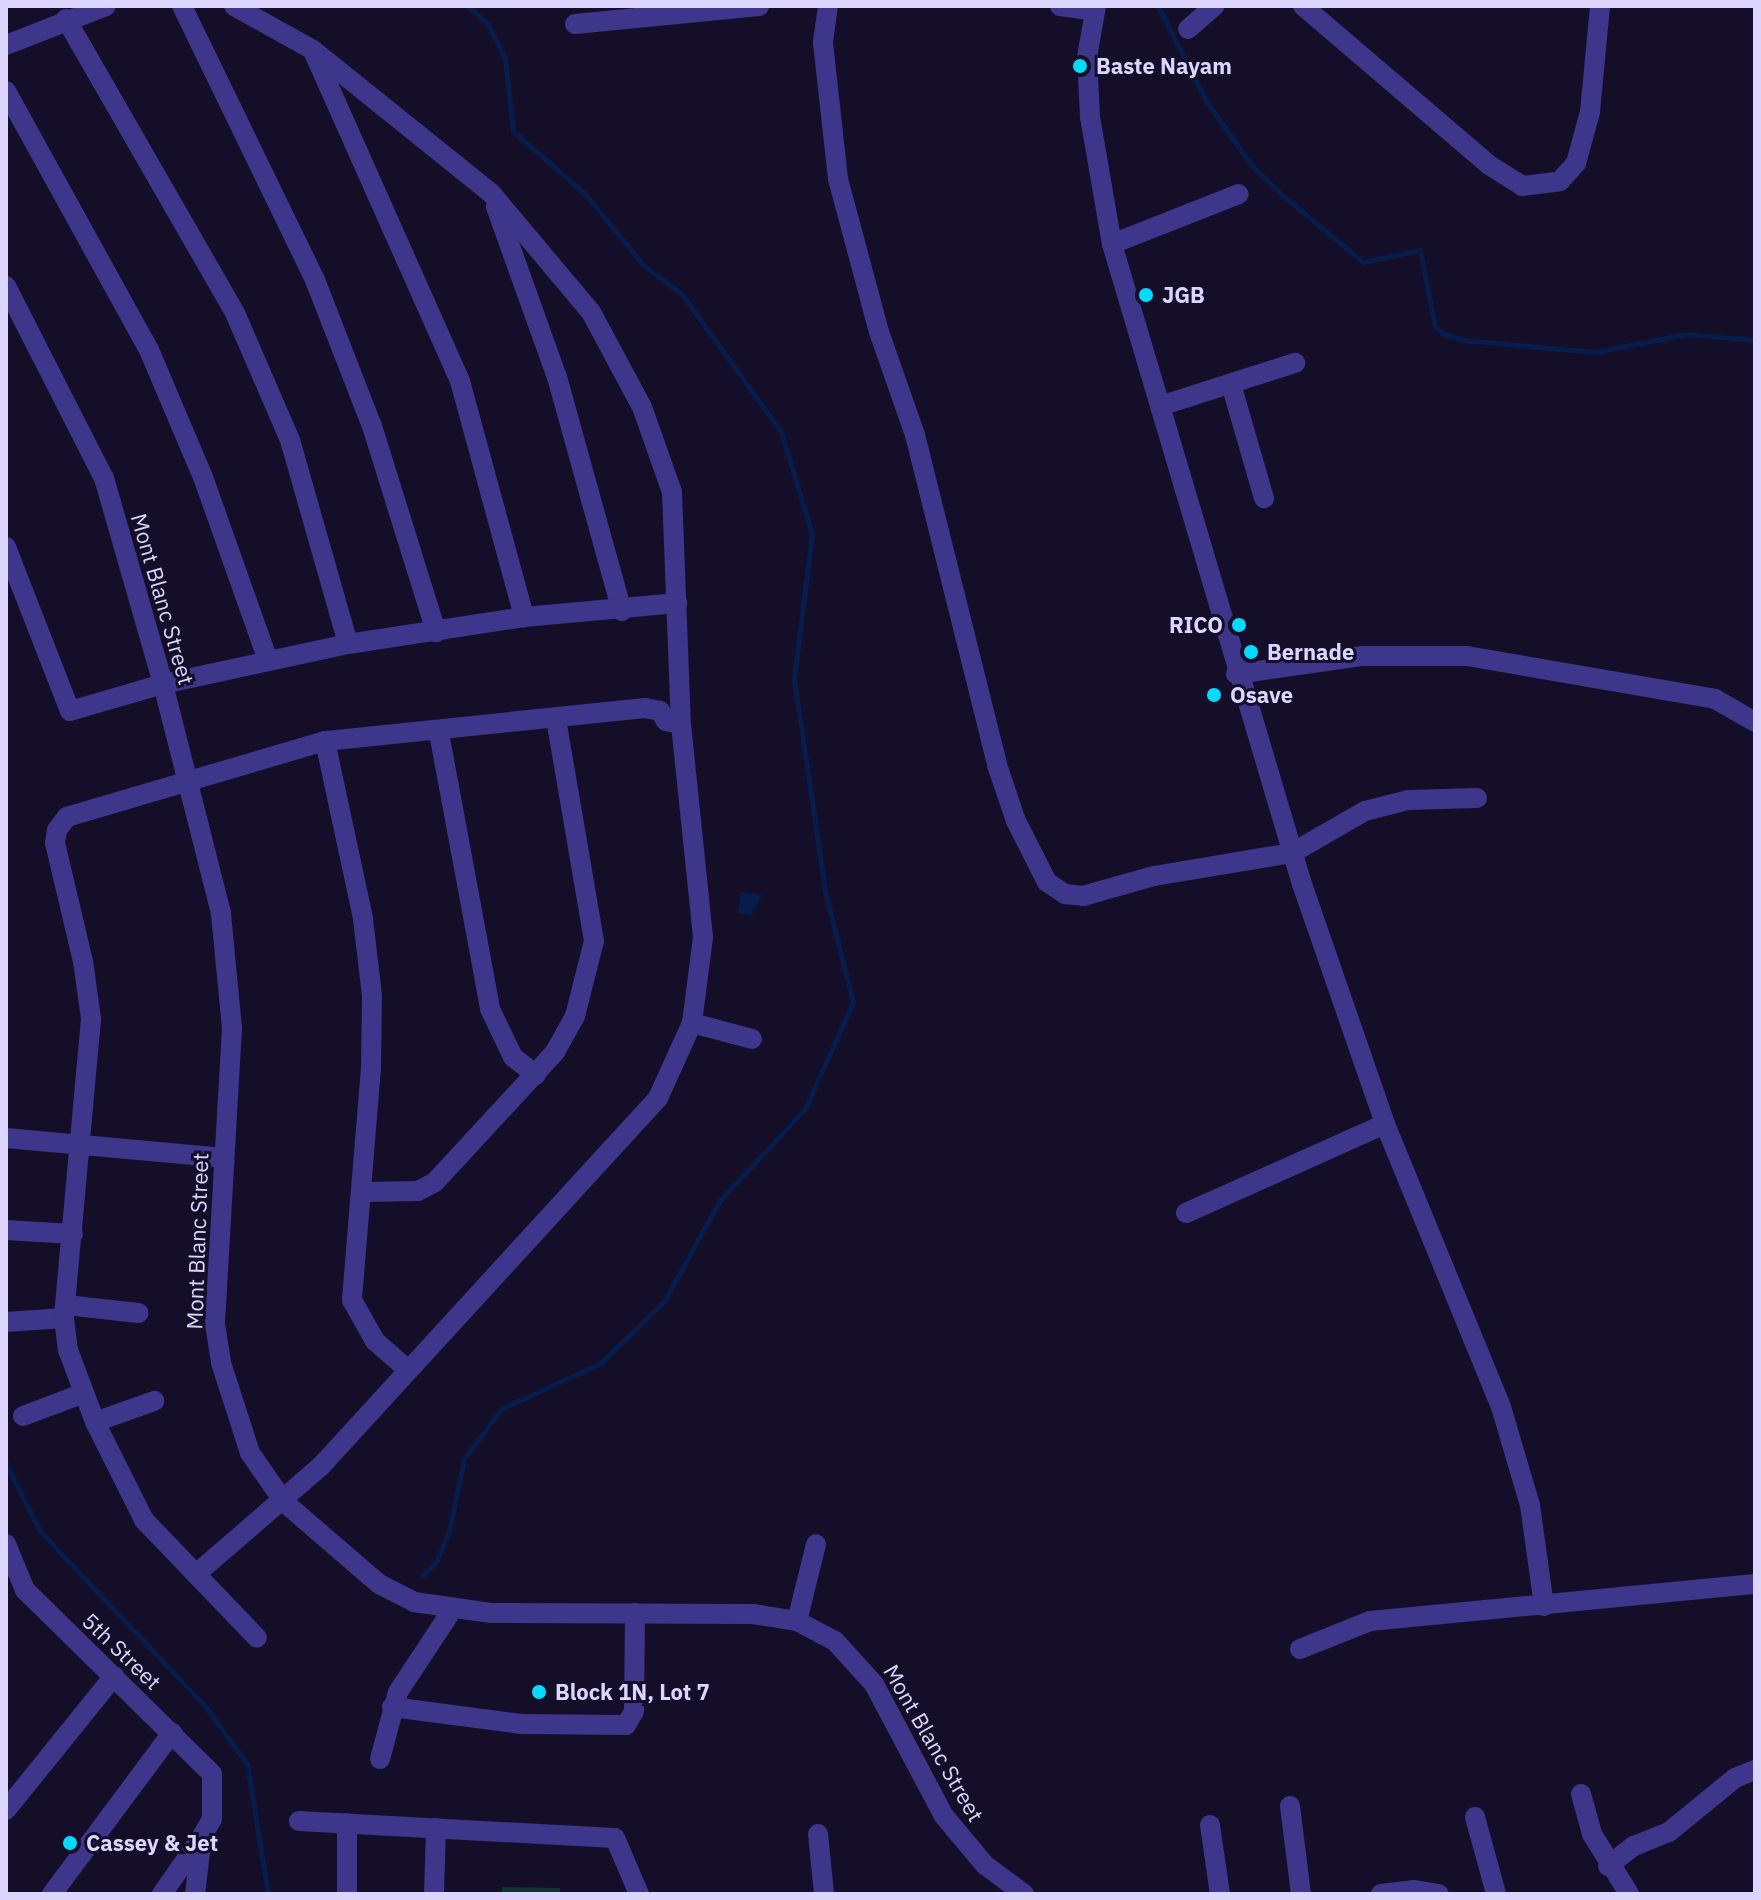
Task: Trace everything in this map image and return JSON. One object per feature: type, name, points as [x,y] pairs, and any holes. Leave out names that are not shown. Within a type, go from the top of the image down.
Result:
[{"type":"street","points":[[6,45],[66,19],[106,6]]},
{"type":"street","points":[[182,6],[315,280],[372,426],[436,632]]},
{"type":"street","points":[[196,1574],[284,1502],[637,1126],[658,1098],[692,1023],[702,967],[702,908],[681,724],[672,492],[642,407],[591,312],[491,193],[313,50],[234,6]]},
{"type":"street","points":[[575,24],[759,6]]},
{"type":"street","points":[[828,6],[823,43],[838,179],[879,332],[915,435],[997,765],[1029,852],[1047,882],[1065,894],[1083,896],[1154,876],[1292,853],[1365,811],[1408,800],[1477,798]]},
{"type":"street","points":[[1060,6],[1096,8],[1087,57],[1090,117],[1112,244],[1236,674],[1292,853],[1385,1124],[1501,1407],[1530,1505],[1544,1606]]},
{"type":"street","points":[[1188,29],[1214,6]]},
{"type":"street","points":[[1303,6],[1489,165],[1522,186],[1560,181],[1576,163],[1590,112],[1600,6]]},
{"type":"street","points":[[66,19],[235,313],[290,440],[348,644]]},
{"type":"street","points":[[313,50],[460,381],[524,617]]},
{"type":"street","points":[[6,91],[149,350],[203,477],[268,661]]},
{"type":"street","points":[[491,193],[557,377],[622,611]]},
{"type":"street","points":[[1112,244],[1239,194]]},
{"type":"street","name":"Mont Blanc Street","points":[[6,286],[104,478],[163,684],[221,914],[230,976],[232,1028],[215,1289],[221,1363],[250,1453],[284,1502],[379,1584],[414,1602],[452,1610],[753,1614],[797,1621],[835,1641],[858,1662],[944,1816],[985,1865],[1024,1894]]},
{"type":"street","points":[[1160,406],[1295,363]]},
{"type":"street","points":[[1231,384],[1264,498]]},
{"type":"street","points":[[6,547],[70,711],[163,684],[348,644],[524,617],[622,611],[677,603]]},
{"type":"street","points":[[1236,674],[1363,656],[1467,656],[1715,699],[1755,722]]},
{"type":"street","points":[[257,1638],[144,1520],[95,1422],[68,1350],[65,1312],[91,1019],[83,961],[55,843],[57,830],[67,817],[187,785],[325,741],[439,733],[645,708],[681,724]]},
{"type":"street","points":[[361,1192],[418,1191],[435,1182],[536,1075],[575,1016],[594,941],[556,719]]},
{"type":"street","points":[[439,733],[490,1009],[513,1057],[536,1075]]},
{"type":"street","points":[[325,741],[363,919],[372,996],[352,1300],[375,1341],[408,1370]]},
{"type":"street","points":[[692,1023],[752,1039]]},
{"type":"street","points":[[1186,1213],[1385,1124]]},
{"type":"street","points":[[6,1138],[224,1158]]},
{"type":"street","points":[[6,1230],[73,1234]]},
{"type":"street","points":[[6,1322],[65,1312],[139,1313]]},
{"type":"street","points":[[23,1416],[84,1393]]},
{"type":"street","points":[[95,1422],[154,1401]]},
{"type":"street","name":"5th Street","points":[[6,1544],[25,1590],[212,1774],[215,1786],[212,1819],[202,1836]]},
{"type":"street","points":[[797,1621],[816,1544]]},
{"type":"street","points":[[1300,1649],[1370,1621],[1755,1584]]},
{"type":"street","points":[[380,1759],[392,1707],[452,1610]]},
{"type":"street","points":[[392,1707],[521,1724],[626,1725],[634,1711],[635,1613]]},
{"type":"street","points":[[6,1810],[114,1676]]},
{"type":"street","points":[[52,1894],[172,1733]]},
{"type":"street","points":[[1608,1866],[1634,1846],[1669,1832],[1735,1778],[1755,1770]]},
{"type":"street","points":[[1581,1794],[1608,1866],[1629,1894]]},
{"type":"street","points":[[1290,1806],[1301,1894]]},
{"type":"street","points":[[1475,1817],[1496,1894]]},
{"type":"street","points":[[299,1821],[615,1838],[639,1894]]},
{"type":"street","points":[[347,1823],[347,1894]]},
{"type":"street","points":[[1210,1825],[1220,1894]]},
{"type":"street","points":[[434,1894],[436,1828]]},
{"type":"street","points":[[818,1834],[824,1894]]},
{"type":"street","points":[[162,1894],[202,1836]]},
{"type":"street","points":[[195,1894],[202,1836]]},
{"type":"street","points":[[1381,1894],[1413,1890],[1439,1894]]},
{"type":"green space","points":[[502,1887],[560,1888],[560,1894],[502,1894]]},
{"type":"water","points":[[741,892],[762,895],[752,915],[738,913]]},
{"type":"waterway","points":[[423,1575],[436,1562],[449,1531],[464,1459],[501,1409],[601,1363],[665,1300],[720,1200],[805,1109],[853,1002],[825,891],[794,678],[812,534],[781,432],[682,294],[644,266],[586,195],[513,131],[505,58],[488,24],[467,6]]},
{"type":"waterway","points":[[1158,6],[1206,101],[1252,166],[1281,194],[1363,262],[1420,250],[1435,327],[1443,334],[1463,340],[1596,352],[1686,334],[1755,340]]},
{"type":"waterway","points":[[6,1463],[40,1531],[205,1706],[247,1764],[268,1894]]},
{"type":"place","name":"Baste Nayam","points":[[1080,66]]},
{"type":"place","name":"JGB","points":[[1146,295]]},
{"type":"place","name":"RICO","points":[[1239,625]]},
{"type":"place","name":"Bernade","points":[[1251,652]]},
{"type":"place","name":"Osave","points":[[1214,695]]},
{"type":"place","name":"Block 1N, Lot 7","points":[[539,1692]]},
{"type":"place","name":"Cassey & Jet","points":[[70,1843]]}]
